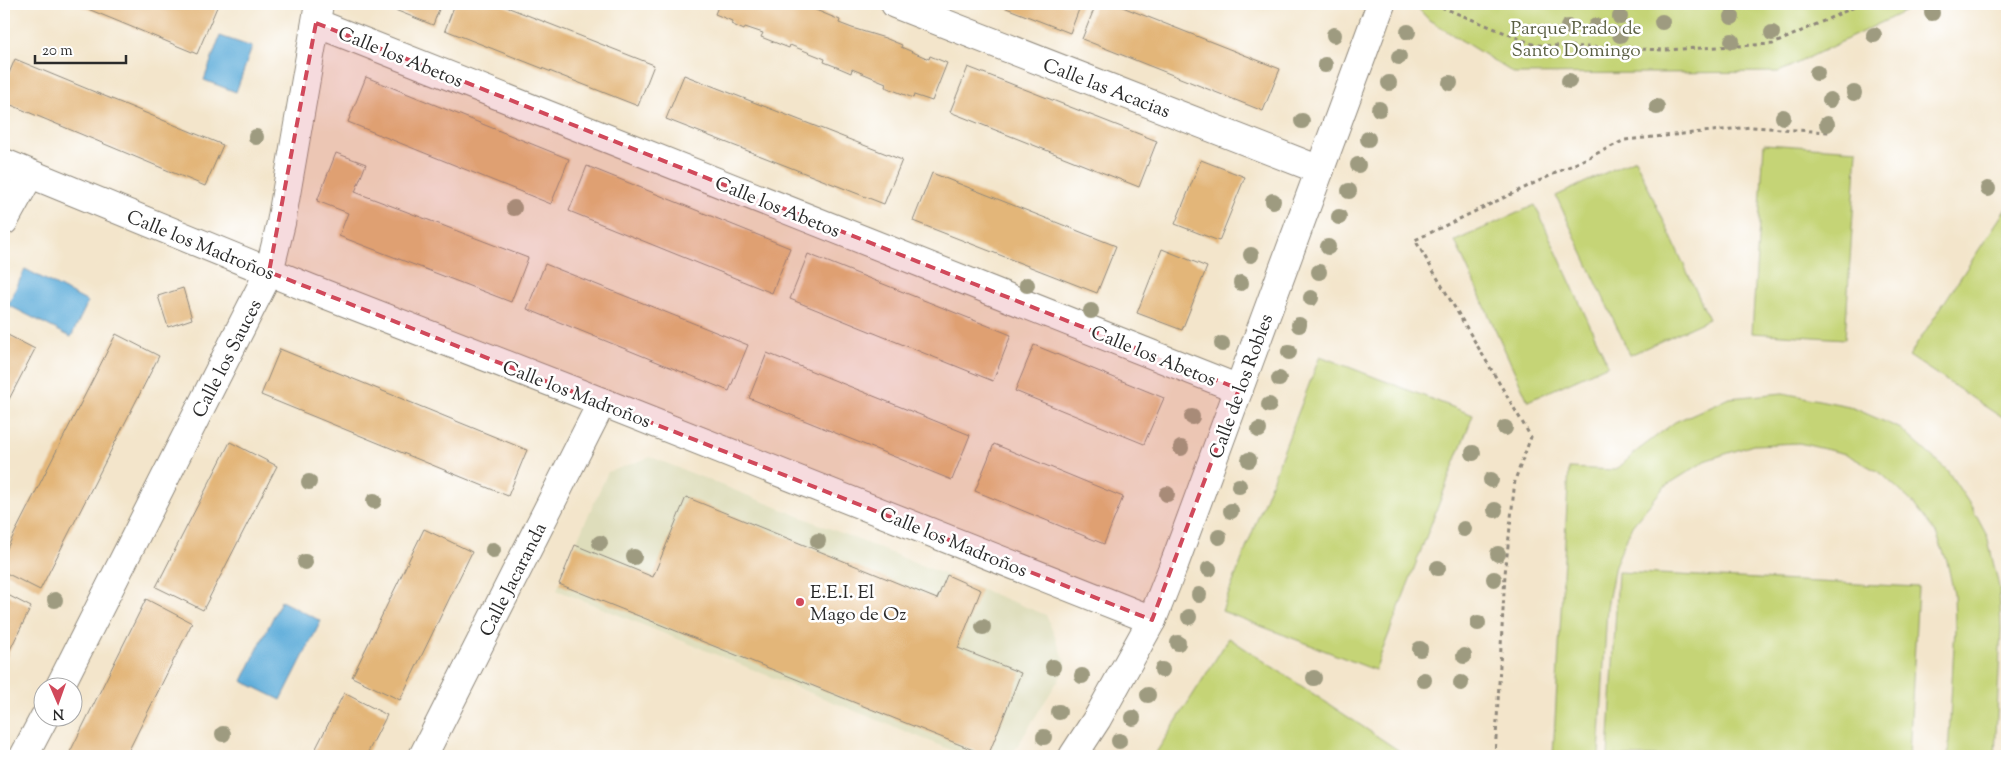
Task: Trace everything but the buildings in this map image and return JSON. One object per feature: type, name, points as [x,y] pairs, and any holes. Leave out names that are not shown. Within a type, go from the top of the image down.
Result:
[{"type":"street","name":"Calle las Acacias","points":[[895,4],[1320,170]]},
{"type":"street","name":"Calle de los Robles","points":[[1073,756],[1097,719],[1152,620],[1380,4]]},
{"type":"street","name":"Calle los Sauces","points":[[64,678],[269,272],[281,223],[318,13]]},
{"type":"street","name":"Calle los Abetos","points":[[318,13],[1239,388]]},
{"type":"street","name":"Calle los Madroños","points":[[4,163],[269,272],[1152,620]]},
{"type":"street","points":[[4,221],[30,174]]},
{"type":"street","name":"Calle Jacaranda","points":[[423,756],[602,402]]},
{"type":"street","points":[[24,756],[39,728]]},
{"type":"path","points":[[1434,4],[1535,44],[1664,50],[1773,44],[1861,4]]},
{"type":"path","points":[[1495,756],[1505,574],[1515,480],[1531,437],[1415,240],[1625,140],[1751,127],[1829,132]]},
{"type":"highlighted area","points":[[316,23],[1239,389],[1152,620],[269,272]]},
{"type":"shaded area","name":"E.E.I. El Mago de Oz","points":[[651,457],[1046,615],[1067,666],[1011,756],[966,756],[557,590],[608,472]]},
{"type":"green space","name":"Parque Prado de Santo Domingo","points":[[1414,4],[1920,4],[1779,72],[1515,74],[1429,20]]},
{"type":"green space","points":[[1764,144],[1857,150],[1845,339],[1752,333]]},
{"type":"green space","points":[[1635,159],[1709,319],[1630,355],[1556,196]]},
{"type":"green space","points":[[1535,205],[1608,365],[1528,401],[1455,241]]},
{"type":"green space","points":[[2007,207],[2007,421],[1909,356]]},
{"type":"green space","points":[[1320,356],[1473,415],[1375,670],[1222,611]]},
{"type":"green space","points":[[1783,393],[1849,406],[1901,429],[1947,470],[1971,506],[1987,536],[1999,587],[2001,628],[1995,756],[1948,756],[1955,627],[1954,594],[1947,561],[1936,533],[1912,502],[1882,474],[1846,454],[1799,443],[1753,445],[1707,460],[1664,487],[1632,526],[1615,565],[1607,607],[1599,756],[1553,756],[1569,468],[1616,470],[1638,450],[1675,422],[1729,398]]},
{"type":"green space","points":[[1618,572],[1918,587],[1909,756],[1608,756]]},
{"type":"green space","points":[[1229,638],[1407,756],[1154,756]]},
{"type":"water","points":[[220,36],[252,47],[236,92],[204,80]]},
{"type":"water","points":[[25,269],[88,302],[71,337],[8,305]]},
{"type":"water","points":[[281,601],[321,621],[281,700],[242,681]]},
{"type":"place","name":"E.E.I. El Mago de Oz","points":[[800,602]]}]
